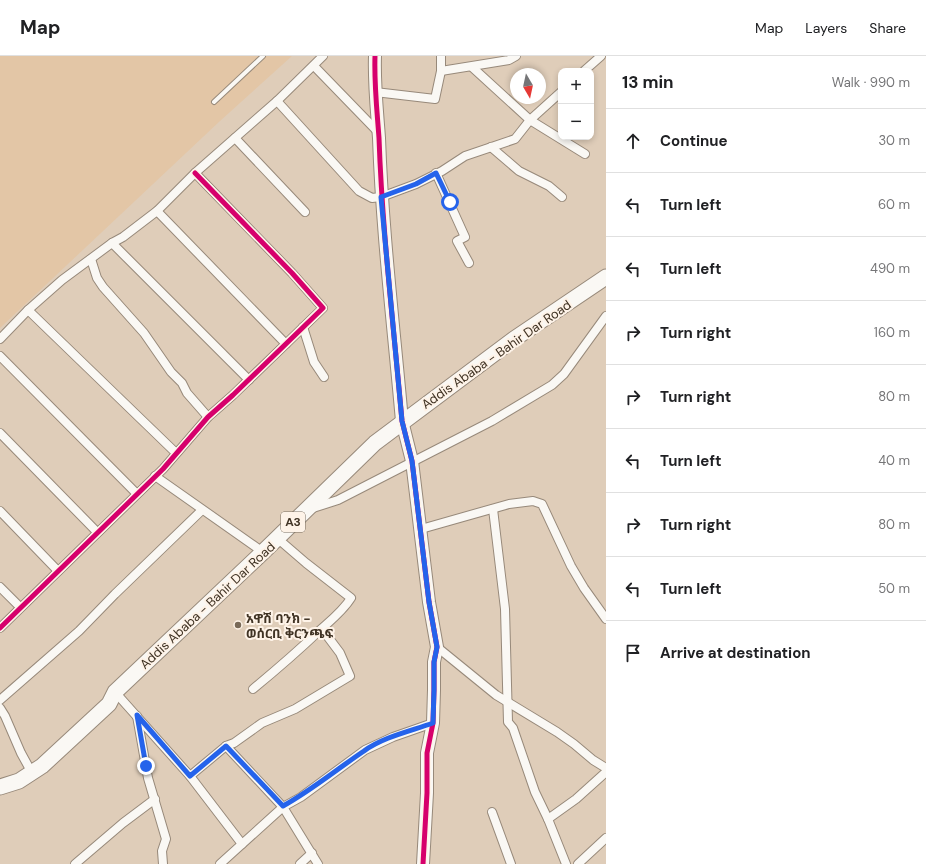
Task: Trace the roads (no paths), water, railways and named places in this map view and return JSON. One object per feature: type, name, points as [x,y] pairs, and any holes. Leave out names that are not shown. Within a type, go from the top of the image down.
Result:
[{"type":"highway","name":"Addis Ababa - Bahir Dar Road","points":[[0,787],[19,781],[32,774],[42,766],[109,704],[115,692],[263,552],[375,443],[402,421],[514,339],[606,277]]},
{"type":"street","points":[[0,339],[28,310],[62,280],[157,212],[195,173],[277,101],[324,56]]},
{"type":"street","points":[[375,56],[375,92],[381,197],[402,421],[412,461],[429,602],[437,647],[434,662],[433,723],[426,752],[427,793],[424,864]]},
{"type":"street","points":[[375,92],[435,99],[441,71],[442,56]]},
{"type":"street","points":[[441,71],[472,67],[493,60],[509,60],[516,56]]},
{"type":"street","points":[[587,68],[601,56]]},
{"type":"street","points":[[314,66],[378,132]]},
{"type":"street","points":[[472,67],[530,120],[585,154]]},
{"type":"street","points":[[277,101],[359,191],[372,198],[381,197],[416,184],[466,156],[515,139],[530,120],[558,95]]},
{"type":"street","points":[[235,138],[305,212]]},
{"type":"street","points":[[491,147],[519,171],[549,186],[562,197]]},
{"type":"street","points":[[0,628],[155,476],[208,417],[249,380],[323,308],[292,273],[195,173]]},
{"type":"street","points":[[436,173],[465,237],[457,241],[469,263]]},
{"type":"street","points":[[157,212],[286,344]]},
{"type":"street","points":[[112,243],[249,380]]},
{"type":"street","points":[[91,259],[97,278],[103,287],[134,322],[171,372],[182,384],[187,393],[208,417]]},
{"type":"street","points":[[28,310],[176,453]]},
{"type":"street","points":[[306,510],[338,500],[412,461],[492,422],[552,385],[564,374],[606,316]]},
{"type":"street","points":[[303,327],[314,362],[324,378]]},
{"type":"street","points":[[0,356],[136,494]]},
{"type":"street","points":[[0,433],[97,532]]},
{"type":"street","points":[[155,476],[263,552]]},
{"type":"street","points":[[421,529],[522,501],[533,501],[542,504],[547,512],[559,543],[574,571],[606,619]]},
{"type":"street","points":[[493,509],[505,609],[508,722],[513,728],[535,792],[548,819],[566,864]]},
{"type":"street","points":[[0,700],[79,632],[115,594],[202,510]]},
{"type":"street","points":[[0,511],[58,570]]},
{"type":"street","points":[[253,689],[285,663],[322,629],[348,604],[351,598],[277,538]]},
{"type":"street","points":[[0,587],[20,608]]},
{"type":"street","points":[[190,776],[226,746],[262,723],[295,708],[350,676],[340,653],[322,629]]},
{"type":"street","points":[[437,647],[496,695],[557,732],[593,760],[606,768],[576,799],[548,819]]},
{"type":"street","points":[[115,692],[190,776],[242,844]]},
{"type":"street","points":[[0,708],[32,774]]},
{"type":"street","points":[[137,715],[144,760],[166,839],[162,851],[163,864]]},
{"type":"street","points":[[220,864],[283,806],[301,797],[365,750],[392,737],[433,723]]},
{"type":"street","points":[[226,746],[283,806],[318,864]]},
{"type":"street","points":[[74,864],[123,823],[155,799]]},
{"type":"street","points":[[492,812],[511,864]]},
{"type":"street","points":[[579,864],[606,838]]},
{"type":"street","points":[[300,864],[312,853]]},
{"type":"lane","points":[[214,102],[263,56]]},
{"type":"place","name":"አዋሽ ባንክ - ወሰርቢ ቅርንጫፍ","points":[[238,625]]}]
